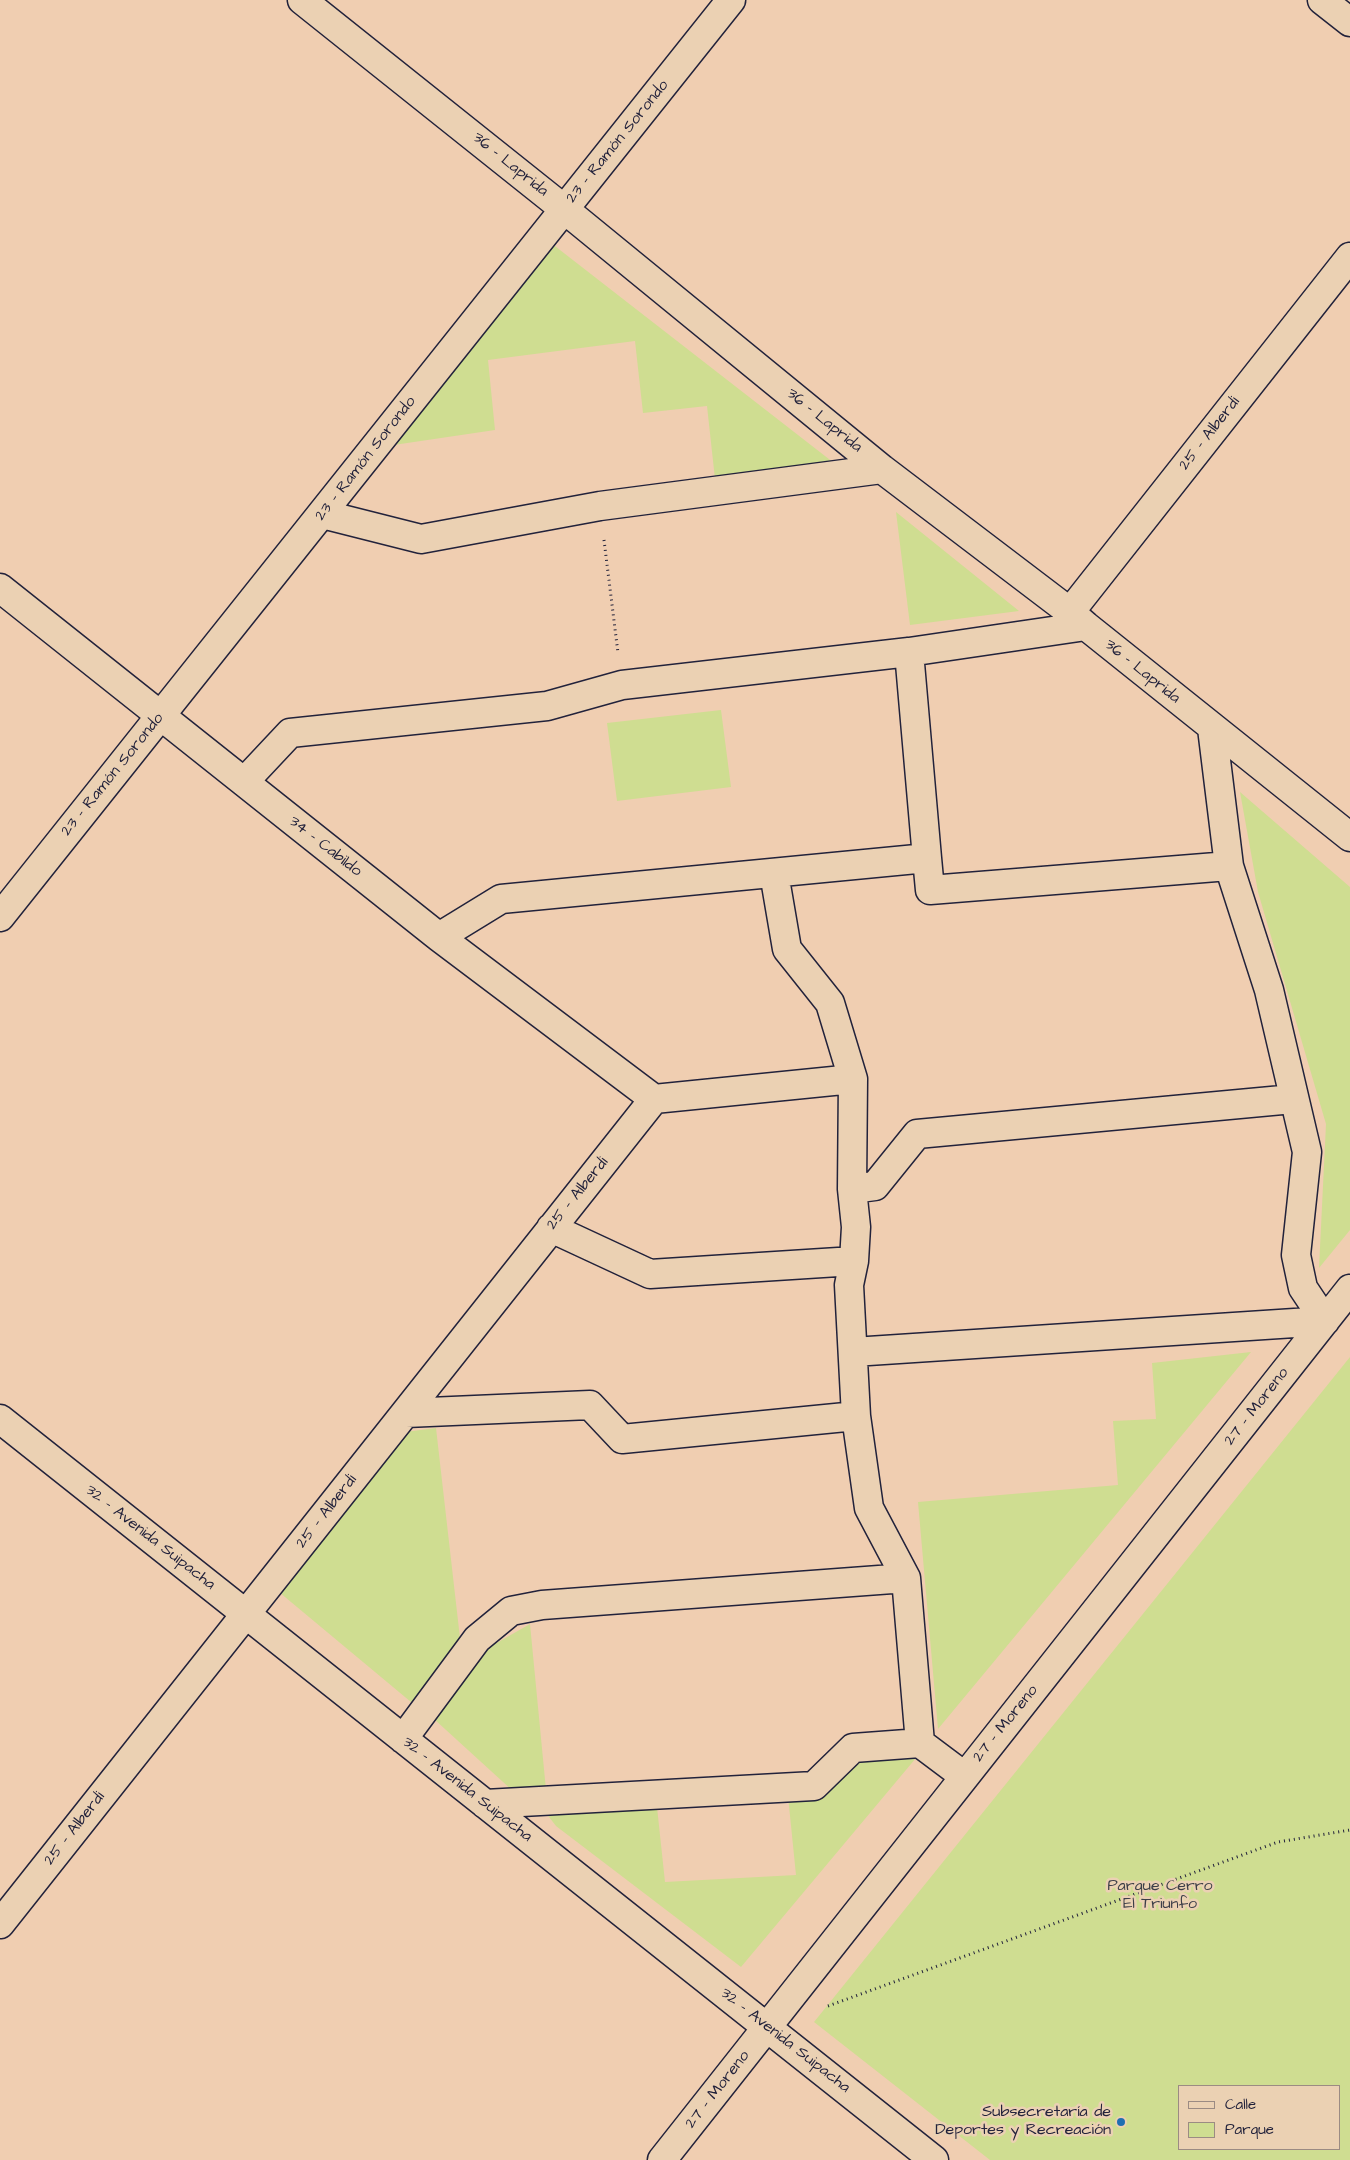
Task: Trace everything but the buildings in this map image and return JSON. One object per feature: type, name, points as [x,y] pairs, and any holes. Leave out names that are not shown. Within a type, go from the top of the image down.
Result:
[{"type":"street","name":"36 - Laprida","points":[[302,0],[564,209],[882,469],[1078,619],[1350,837]]},
{"type":"street","name":"23 - Ramón Sorondo","points":[[0,917],[731,0]]},
{"type":"street","points":[[1322,0],[1350,22]]},
{"type":"street","name":"25 - Alberdi","points":[[1078,619],[1350,256]]},
{"type":"street","points":[[322,514],[421,538],[600,506],[882,469]]},
{"type":"street","name":"34 - Cabildo","points":[[0,588],[440,937],[654,1099]]},
{"type":"street","points":[[244,782],[290,733],[547,706],[622,686],[909,652],[1078,619]]},
{"type":"street","points":[[909,652],[930,890],[1229,866]]},
{"type":"street","points":[[853,1352],[1325,1321],[1303,1288],[1296,1254],[1307,1152],[1269,990],[1229,866],[1212,728]]},
{"type":"street","points":[[440,937],[501,899],[927,858]]},
{"type":"street","points":[[774,873],[787,949],[830,1003],[853,1080],[852,1189],[856,1227],[854,1260],[849,1285],[856,1416],[869,1508],[906,1578],[920,1743]]},
{"type":"street","points":[[654,1099],[853,1080]]},
{"type":"street","points":[[852,1189],[875,1186],[917,1134],[1293,1098]]},
{"type":"street","name":"25 - Alberdi","points":[[0,1924],[654,1099]]},
{"type":"street","points":[[551,1228],[650,1274],[854,1260]]},
{"type":"street","name":"27 - Moreno","points":[[662,2160],[1350,1289]]},
{"type":"street","points":[[406,1413],[590,1405],[622,1439],[856,1416]]},
{"type":"street","name":"32 - Avenida Suipacha","points":[[0,1420],[934,2160]]},
{"type":"street","points":[[403,1739],[477,1639],[512,1611],[542,1604],[906,1578]]},
{"type":"street","points":[[485,1804],[814,1786],[853,1748],[920,1743],[964,1776]]},
{"type":"path","points":[[600,506],[622,686]]},
{"type":"path","points":[[823,2007],[1278,1842],[1350,1830]]},
{"type":"green space","points":[[551,243],[834,463],[715,479],[707,406],[643,413],[635,341],[488,360],[495,430],[387,446]]},
{"type":"green space","points":[[896,512],[1019,611],[910,625]]},
{"type":"green space","points":[[721,710],[731,787],[617,801],[607,723]]},
{"type":"green space","points":[[1240,792],[1350,887],[1350,1230],[1319,1268],[1326,1124],[1258,892]]},
{"type":"green space","points":[[1251,1352],[938,1729],[918,1502],[1118,1485],[1113,1421],[1156,1419],[1152,1363]]},
{"type":"green space","name":"Parque Cerro El Triunfo","points":[[1350,1357],[1350,2160],[990,2160],[814,2022]]},
{"type":"green space","points":[[436,1428],[461,1647],[417,1707],[279,1592],[405,1432]]},
{"type":"green space","points":[[530,1624],[546,1790],[514,1792],[434,1719],[479,1653]]},
{"type":"green space","points":[[911,1751],[916,1758],[741,1967],[556,1826],[546,1813],[657,1807],[665,1882],[796,1875],[788,1796],[856,1758]]},
{"type":"place","name":"Subsecretaría de Deportes y Recreación","points":[[1121,2122]]}]
